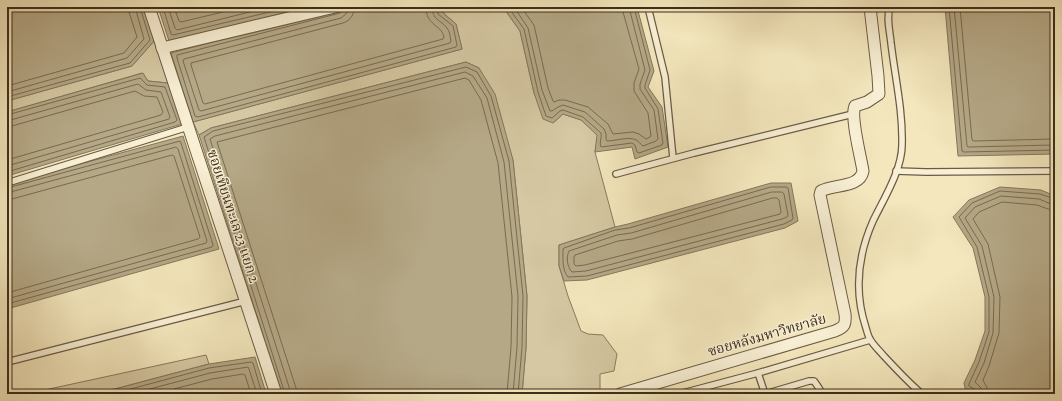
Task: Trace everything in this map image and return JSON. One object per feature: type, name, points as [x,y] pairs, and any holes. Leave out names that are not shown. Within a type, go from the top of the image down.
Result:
[{"type":"street","name":"ซอยเทียนทะเล 23 แยก 2","points":[[149,7],[276,394]]},
{"type":"street","points":[[162,48],[335,7]]},
{"type":"street","points":[[853,114],[855,106],[866,102],[879,94],[870,7]]},
{"type":"street","name":"ซอยหลังมหาวิทยาลัย","points":[[620,394],[835,332],[844,326],[845,314],[820,195],[822,191],[828,188],[852,183],[857,181],[862,176],[863,171],[853,114]]},
{"type":"lane","points":[[648,7],[665,76],[674,158]]},
{"type":"lane","points":[[890,7],[888,23],[899,98],[902,147],[899,164],[870,229],[863,252],[859,272],[859,303],[870,340],[908,382],[922,394]]},
{"type":"lane","points":[[616,174],[674,158],[853,114]]},
{"type":"lane","points":[[7,183],[188,127]]},
{"type":"lane","points":[[896,171],[1055,171]]},
{"type":"lane","points":[[7,362],[246,301]]},
{"type":"lane","points":[[679,394],[758,373],[870,340]]},
{"type":"lane","points":[[758,373],[765,394],[809,381],[814,381],[822,394]]},
{"type":"shaded area","points":[[441,7],[503,7],[520,31],[534,93],[553,123],[563,114],[581,120],[598,135],[595,152],[615,227],[559,245],[559,266],[581,331],[588,334],[603,335],[617,354],[614,371],[600,374],[600,393],[522,394],[526,348],[527,296],[513,160],[479,68],[466,62],[211,128],[199,135],[193,122],[462,49],[456,24],[441,11]]},
{"type":"shaded area","points":[[154,41],[168,83],[148,81],[142,73],[7,112],[7,101],[132,66]]},
{"type":"shaded area","points":[[206,355],[209,364],[96,394],[26,394]]},
{"type":"water","points":[[7,7],[144,7],[154,41],[132,66],[7,101]]},
{"type":"water","points":[[158,7],[308,7],[169,41]]},
{"type":"water","points":[[346,7],[441,7],[441,11],[456,24],[462,49],[193,122],[171,53]]},
{"type":"water","points":[[503,7],[637,7],[654,71],[648,87],[662,107],[668,147],[635,159],[632,147],[595,152],[597,135],[581,120],[563,114],[553,123],[543,119],[534,93],[520,31]]},
{"type":"water","points":[[945,7],[1055,7],[1055,154],[958,156]]},
{"type":"water","points":[[466,62],[479,68],[495,94],[513,160],[527,296],[526,348],[522,394],[282,394],[199,135],[211,128]]},
{"type":"water","points":[[143,73],[148,81],[168,83],[182,124],[7,176],[7,112]]},
{"type":"water","points":[[183,136],[219,249],[7,309],[7,184]]},
{"type":"water","points":[[771,183],[791,183],[798,221],[785,228],[587,280],[564,281],[559,266],[559,245],[615,227]]},
{"type":"water","points":[[1000,187],[1041,190],[1055,196],[1055,394],[976,394],[965,388],[964,383],[975,360],[985,331],[985,297],[973,248],[953,217],[969,200]]},
{"type":"water","points":[[255,357],[266,393],[263,394],[96,394],[209,364]]}]
